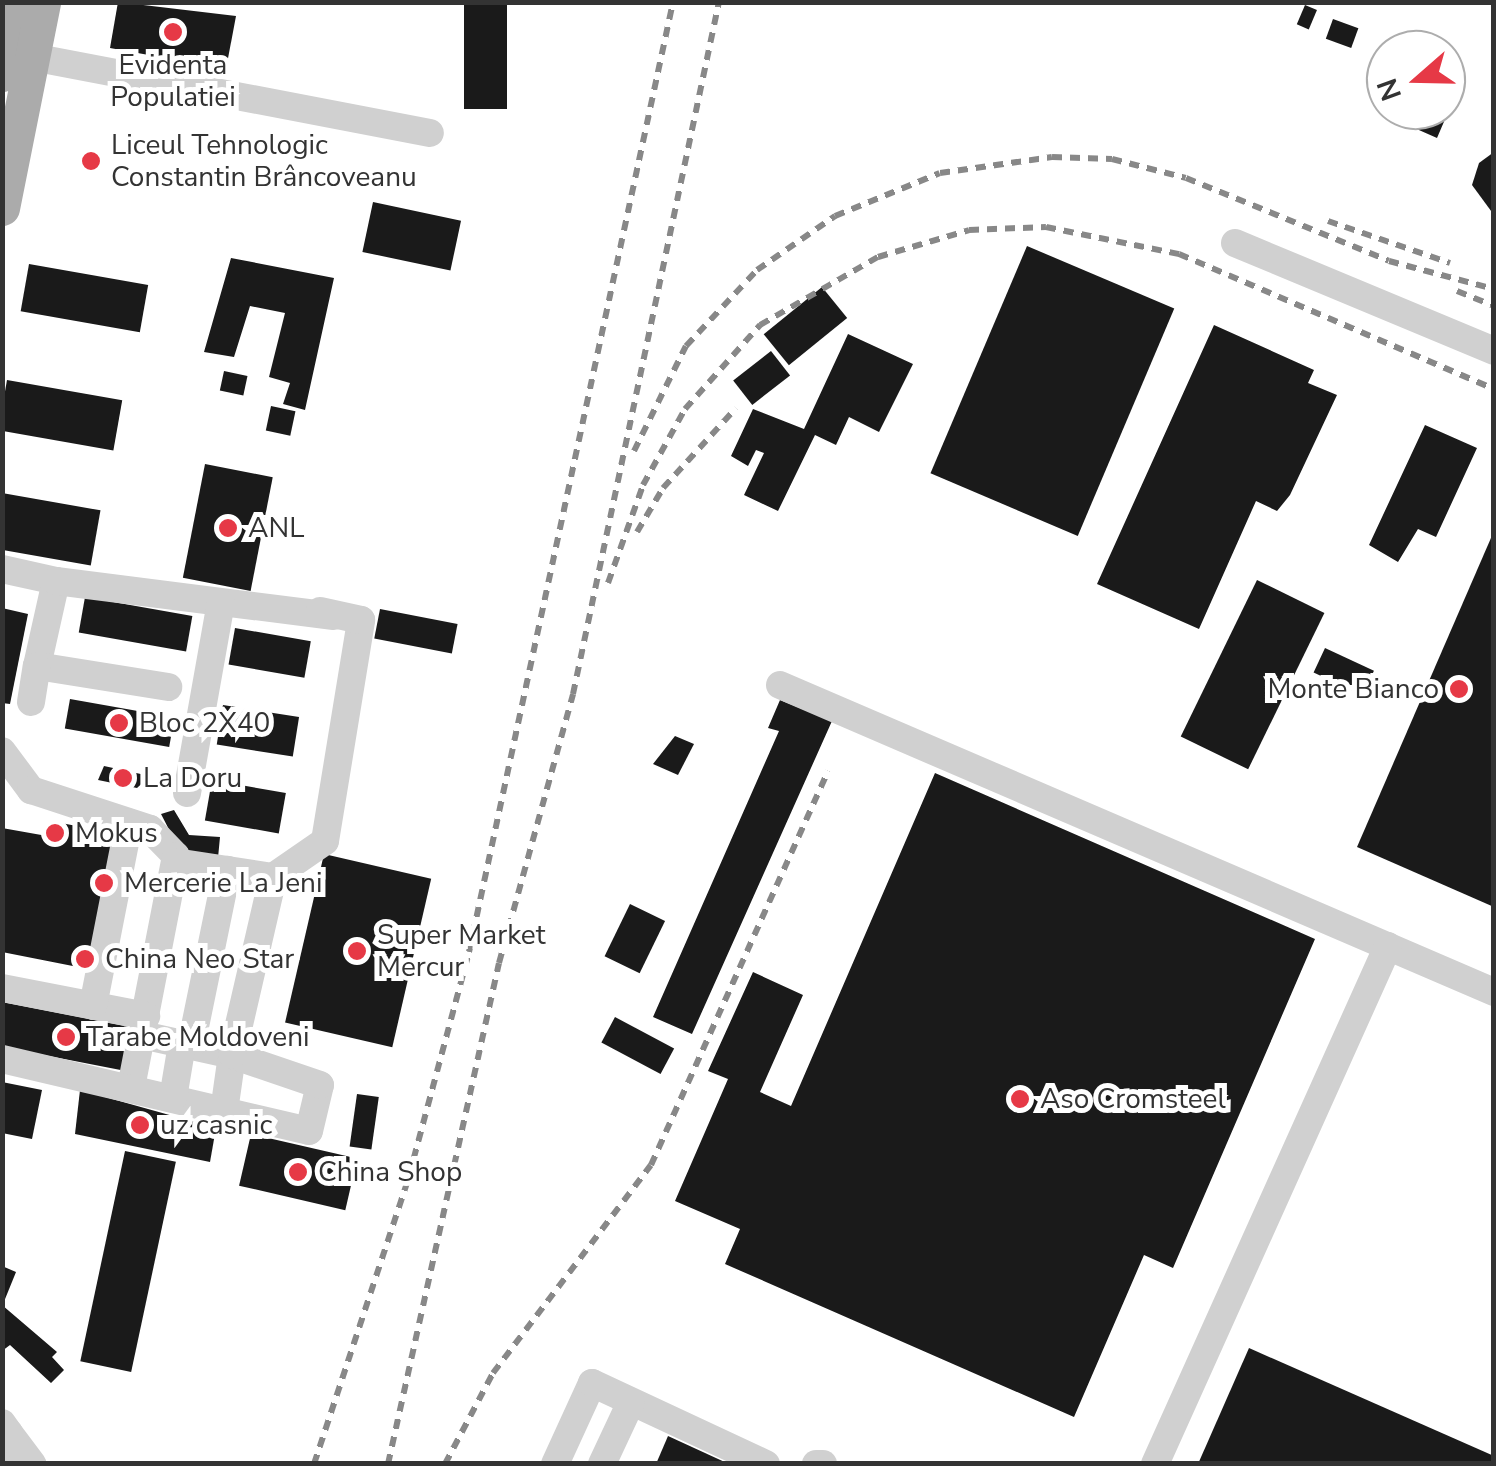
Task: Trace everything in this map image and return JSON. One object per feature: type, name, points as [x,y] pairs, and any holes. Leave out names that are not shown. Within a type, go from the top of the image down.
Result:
[{"type":"main road","points":[[2,208],[18,65],[16,2]]},
{"type":"main road","points":[[18,65],[42,2]]},
{"type":"street","points":[[18,65],[430,133]]},
{"type":"street","points":[[1235,243],[1494,351]]},
{"type":"street","points":[[2,569],[56,581],[362,620],[326,840],[273,877],[232,1055],[224,1111]]},
{"type":"street","points":[[31,702],[56,581]]},
{"type":"street","points":[[187,793],[222,603]]},
{"type":"street","points":[[37,666],[168,686]]},
{"type":"street","points":[[780,684],[1494,992]]},
{"type":"street","points":[[2,752],[31,790],[150,829],[175,862],[273,877]]},
{"type":"street","points":[[93,1006],[129,822]]},
{"type":"street","points":[[131,1088],[175,862]]},
{"type":"street","points":[[172,1098],[227,870]]},
{"type":"street","points":[[1155,1464],[1388,946]]},
{"type":"street","points":[[2,988],[93,1006],[187,1045],[232,1055],[320,1085],[309,1131],[2,1059]]},
{"type":"street","points":[[555,1464],[592,1383],[766,1464]]},
{"type":"street","points":[[602,1464],[631,1402]]},
{"type":"street","points":[[3,1464],[6,1428]]},
{"type":"street","points":[[6,1428],[32,1464]]},
{"type":"building","name":"Evidenta Populatiei","points":[[118,2],[236,16],[226,69],[110,48]]},
{"type":"building","points":[[464,2],[507,2],[507,109],[464,109]]},
{"type":"building","points":[[1305,5],[1317,10],[1309,29],[1297,24]]},
{"type":"building","points":[[1333,19],[1358,28],[1351,48],[1326,39]]},
{"type":"building","points":[[1419,130],[1440,130],[1437,138]]},
{"type":"building","points":[[1494,152],[1494,215],[1472,185],[1479,163]]},
{"type":"building","points":[[373,202],[461,221],[450,271],[362,252]]},
{"type":"building","points":[[1027,246],[1174,309],[1078,536],[930,473]]},
{"type":"building","points":[[231,258],[334,278],[305,410],[283,404],[290,383],[269,377],[285,313],[250,306],[234,357],[204,352]]},
{"type":"building","points":[[29,264],[148,285],[140,332],[21,311]]},
{"type":"building","points":[[822,287],[847,318],[789,365],[764,334]]},
{"type":"building","points":[[1214,325],[1314,370],[1308,383],[1337,395],[1290,495],[1277,511],[1256,501],[1199,629],[1097,584]]},
{"type":"building","points":[[848,334],[913,364],[879,432],[849,417],[836,445],[815,435],[778,511],[744,495],[764,453],[756,450],[748,466],[731,456],[753,409],[804,429]]},
{"type":"building","points":[[771,351],[790,375],[752,405],[733,381]]},
{"type":"building","points":[[224,371],[247,376],[243,396],[220,391]]},
{"type":"building","points":[[7,380],[122,400],[113,451],[2,431]]},
{"type":"building","points":[[271,406],[295,411],[290,436],[266,430]]},
{"type":"building","points":[[1425,425],[1477,448],[1436,537],[1418,529],[1398,562],[1369,545]]},
{"type":"building","name":"ANL","points":[[205,464],[273,477],[251,591],[183,578]]},
{"type":"building","points":[[2,493],[100,510],[91,566],[2,550]]},
{"type":"building","name":"Monte Bianco","points":[[1494,531],[1494,907],[1357,847]]},
{"type":"building","points":[[1257,580],[1324,613],[1248,769],[1181,736]]},
{"type":"building","points":[[85,597],[192,616],[186,651],[79,632]]},
{"type":"building","points":[[2,608],[28,614],[10,704],[2,703]]},
{"type":"building","points":[[380,609],[458,624],[452,654],[374,638]]},
{"type":"building","points":[[235,628],[311,641],[304,678],[229,664]]},
{"type":"building","points":[[1325,648],[1374,671],[1363,695],[1314,672]]},
{"type":"building","name":"Bloc 2X40","points":[[70,699],[174,717],[169,747],[65,729]]},
{"type":"building","points":[[780,700],[832,721],[692,1034],[653,1017],[779,731],[768,728]]},
{"type":"building","points":[[223,705],[299,717],[293,757],[217,745]]},
{"type":"building","points":[[675,736],[694,744],[678,775],[653,764]]},
{"type":"building","name":"La Doru","points":[[104,766],[150,776],[137,788],[98,780]]},
{"type":"building","name":"Aso Cromsteel","points":[[935,773],[1315,939],[1173,1268],[1144,1255],[1074,1417],[725,1264],[740,1229],[675,1201],[728,1079],[708,1071],[753,972],[803,995],[760,1092],[791,1106]]},
{"type":"building","points":[[212,780],[286,793],[279,833],[205,820]]},
{"type":"building","points":[[174,810],[189,835],[220,837],[218,858],[179,849],[161,814]]},
{"type":"building","points":[[50,821],[120,834],[93,970],[2,952],[2,828],[47,836]]},
{"type":"building","name":"Super Market Mercur","points":[[324,854],[431,879],[392,1047],[285,1023]]},
{"type":"building","points":[[630,904],[665,921],[640,973],[605,956]]},
{"type":"building","name":"Tarabe Moldoveni","points":[[2,1002],[132,1027],[123,1070],[2,1047]]},
{"type":"building","points":[[615,1017],[674,1048],[661,1074],[601,1043]]},
{"type":"building","points":[[2,1082],[42,1090],[32,1139],[2,1133]]},
{"type":"building","name":"uz casnic","points":[[80,1090],[216,1128],[210,1162],[75,1134]]},
{"type":"building","points":[[357,1094],[379,1097],[371,1150],[350,1146]]},
{"type":"building","name":"China Shop","points":[[251,1134],[357,1159],[345,1210],[239,1186]]},
{"type":"building","points":[[125,1151],[176,1162],[131,1372],[80,1361]]},
{"type":"building","points":[[2,1266],[16,1272],[3,1304],[2,1304]]},
{"type":"building","points":[[2,1305],[57,1352],[52,1357],[64,1370],[51,1383],[10,1345],[2,1351]]},
{"type":"building","points":[[1249,1348],[1494,1456],[1494,1464],[1198,1464]]},
{"type":"building","points":[[668,1436],[729,1464],[656,1464]]},
{"type":"railway","points":[[314,1464],[409,1176],[469,952],[673,2]]},
{"type":"railway","points":[[388,1464],[499,963],[573,694],[719,2]]},
{"type":"railway","points":[[634,451],[686,346],[757,270],[835,216],[940,173],[1052,157],[1112,159],[1186,178],[1389,261],[1494,289]]},
{"type":"railway","points":[[1328,221],[1450,263]]},
{"type":"railway","points":[[608,583],[643,485],[685,409],[760,325],[878,257],[969,230],[1046,227],[1179,254],[1494,389]]},
{"type":"railway","points":[[1457,291],[1494,306]]},
{"type":"railway","points":[[637,532],[663,488],[736,408]]},
{"type":"railway","points":[[445,1464],[493,1373],[651,1165],[828,771]]},
{"type":"place","name":"Evidenta Populatiei","points":[[173,32]]},
{"type":"place","name":"Liceul Tehnologic Constantin Brâncoveanu","points":[[91,161]]},
{"type":"place","name":"ANL","points":[[228,528]]},
{"type":"place","name":"Monte Bianco","points":[[1459,689]]},
{"type":"place","name":"Bloc 2X40","points":[[119,723]]},
{"type":"place","name":"La Doru","points":[[123,778]]},
{"type":"place","name":"Mokus","points":[[55,833]]},
{"type":"place","name":"Mercerie La Jeni","points":[[104,883]]},
{"type":"place","name":"Super Market Mercur","points":[[357,951]]},
{"type":"place","name":"China Neo Star","points":[[85,959]]},
{"type":"place","name":"Tarabe Moldoveni","points":[[66,1037]]},
{"type":"place","name":"Aso Cromsteel","points":[[1020,1099]]},
{"type":"place","name":"uz casnic","points":[[140,1125]]},
{"type":"place","name":"China Shop","points":[[298,1172]]}]
